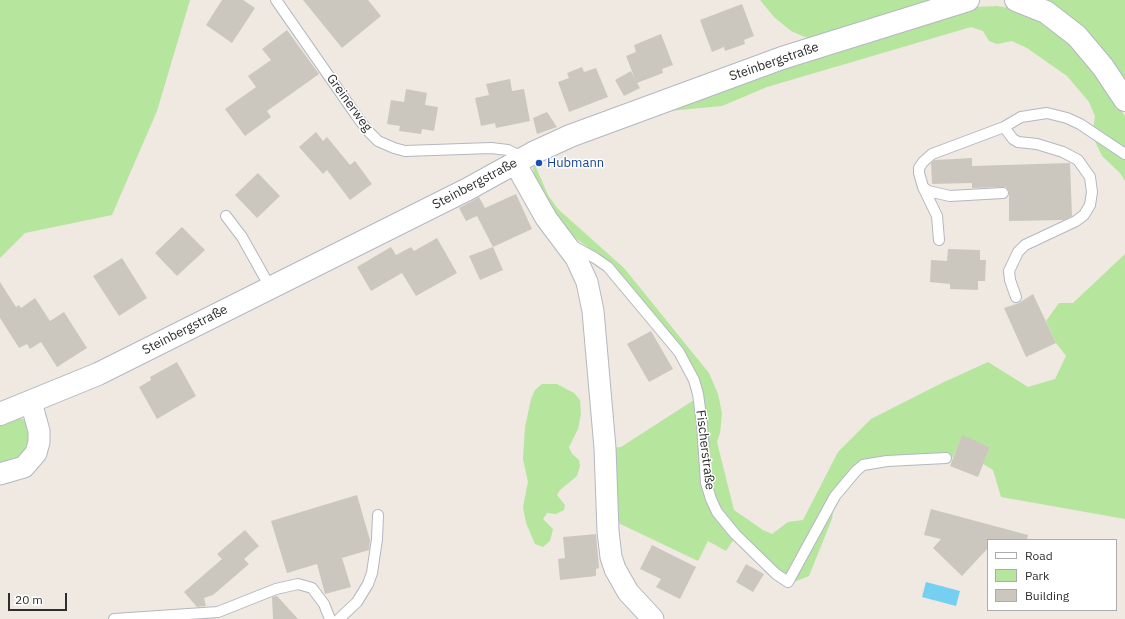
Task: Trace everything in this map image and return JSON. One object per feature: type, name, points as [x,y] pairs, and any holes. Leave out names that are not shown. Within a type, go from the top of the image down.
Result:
[{"type":"street","name":"Steinbergstraße","points":[[0,414],[98,374],[468,189],[519,161],[570,136],[782,58],[968,0]]},
{"type":"street","points":[[1016,0],[1046,12],[1072,31],[1103,67],[1125,100]]},
{"type":"street","name":"Fischerstraße","points":[[519,161],[537,203],[582,269],[587,282],[593,311],[605,448],[608,531],[611,557],[624,587],[653,619]]},
{"type":"street","points":[[0,474],[24,467],[36,453],[39,442],[39,431],[31,402]]},
{"type":"lane","name":"Greinerweg","points":[[276,0],[359,120],[378,141],[394,148],[406,151],[491,148],[508,150],[519,161]]},
{"type":"lane","points":[[939,240],[937,216],[923,187],[919,173],[919,168],[927,158],[1004,127],[1021,117],[1047,112],[1080,124],[1125,154]]},
{"type":"lane","points":[[1004,127],[1013,139],[1018,142],[1037,144],[1063,152],[1078,160],[1090,177],[1092,192],[1090,205],[1084,215],[1076,222],[1025,246],[1018,252],[1009,271],[1010,280],[1016,297]]},
{"type":"lane","points":[[923,187],[928,192],[950,196],[1003,193]]},
{"type":"lane","points":[[226,216],[242,238],[270,288]]},
{"type":"lane","name":"Fischerstraße","points":[[562,240],[608,267],[679,352],[694,380],[698,394],[702,424],[706,482],[717,512],[735,534],[776,574],[788,582],[835,496],[856,471],[863,466],[887,461],[946,458]]},
{"type":"lane","points":[[339,619],[357,602],[368,584],[372,573],[378,539],[378,515]]},
{"type":"lane","points":[[114,619],[218,612],[276,589],[298,584],[312,588],[324,604],[330,619]]},
{"type":"green space","points":[[0,0],[190,0],[157,111],[112,215],[25,233],[0,258]]},
{"type":"green space","points":[[760,0],[937,0],[812,40],[791,31],[774,17]]},
{"type":"green space","points":[[1042,0],[1125,0],[1125,85]]},
{"type":"green space","points":[[997,6],[1020,10],[1061,33],[1096,72],[1125,116],[1125,181],[1120,173],[1102,156],[1092,135],[1095,116],[1089,102],[1067,76],[1027,48],[1012,41],[997,44],[989,41],[983,31],[971,27],[767,87],[722,106],[659,112],[785,66],[974,7]]},
{"type":"green space","points":[[535,165],[548,195],[558,209],[624,268],[709,373],[718,394],[722,413],[720,433],[717,442],[734,510],[763,530],[772,534],[788,522],[803,520],[838,452],[871,419],[942,383],[988,362],[1028,387],[1055,379],[1066,356],[1056,343],[1046,321],[1059,303],[1073,303],[1125,254],[1125,519],[1001,497],[993,470],[983,464],[990,447],[962,436],[953,457],[870,463],[835,496],[832,519],[809,576],[794,582],[779,570],[738,531],[721,509],[715,497],[710,482],[698,378],[683,350],[623,276],[611,264],[563,229],[536,189],[533,168]]},
{"type":"green space","points":[[542,384],[557,384],[574,393],[580,400],[581,414],[578,429],[569,447],[572,454],[579,460],[580,466],[577,476],[560,490],[557,495],[565,505],[564,510],[556,514],[547,513],[543,519],[553,529],[550,541],[543,547],[535,544],[526,523],[523,507],[528,482],[523,459],[525,427],[531,399],[535,390]]},
{"type":"green space","points":[[694,400],[702,484],[734,539],[726,551],[708,541],[698,561],[612,520],[610,448],[621,447]]},
{"type":"green space","points":[[19,417],[31,424],[29,454],[0,468],[0,423]]},
{"type":"water","points":[[926,582],[960,591],[956,606],[922,597]]},
{"type":"building","points":[[222,0],[243,0],[255,8],[232,43],[206,25]]},
{"type":"building","points":[[303,0],[368,0],[381,16],[342,48]]},
{"type":"building","points":[[742,4],[754,36],[744,40],[745,44],[725,51],[724,47],[712,52],[700,20]]},
{"type":"building","points":[[287,30],[319,74],[267,111],[271,117],[245,136],[225,109],[256,87],[248,76],[271,60],[262,49]]},
{"type":"building","points":[[661,34],[673,65],[662,69],[663,73],[637,83],[640,88],[624,96],[615,80],[631,71],[635,79],[626,56],[636,52],[634,45]]},
{"type":"building","points":[[582,67],[584,72],[596,68],[608,97],[569,112],[558,82],[569,78],[567,73]]},
{"type":"building","points":[[510,79],[512,91],[524,89],[530,121],[496,128],[495,123],[481,126],[475,98],[489,95],[486,84]]},
{"type":"building","points":[[406,89],[427,93],[425,105],[438,107],[434,131],[422,129],[421,134],[399,131],[400,126],[387,124],[391,100],[404,102]]},
{"type":"building","points":[[547,112],[557,127],[537,134],[533,118]]},
{"type":"building","points":[[316,132],[323,141],[327,137],[350,165],[355,161],[372,184],[350,200],[327,170],[323,174],[299,147]]},
{"type":"building","points":[[972,158],[972,166],[1070,163],[1072,216],[1064,220],[1009,221],[1009,192],[1006,187],[972,188],[972,183],[932,184],[931,163],[935,160]]},
{"type":"building","points":[[258,173],[280,196],[257,218],[235,195]]},
{"type":"building","points":[[516,194],[532,229],[493,247],[477,216],[466,221],[459,208],[479,197],[485,208]]},
{"type":"building","points":[[182,227],[205,250],[177,276],[155,253]]},
{"type":"building","points":[[437,238],[457,273],[416,296],[402,273],[371,291],[357,267],[391,247],[396,255],[411,247],[414,251]]},
{"type":"building","points":[[493,247],[503,270],[480,280],[469,256]]},
{"type":"building","points":[[948,249],[980,250],[980,260],[986,260],[985,281],[978,281],[978,290],[950,289],[950,284],[930,282],[931,260],[947,261]]},
{"type":"building","points":[[122,258],[147,298],[119,316],[93,276]]},
{"type":"building","points":[[0,282],[16,307],[19,305],[21,308],[35,298],[50,321],[64,312],[87,348],[57,367],[41,342],[30,349],[27,344],[19,348],[0,318]]},
{"type":"building","points":[[1033,294],[1056,343],[1026,357],[1004,308],[1019,303]]},
{"type":"building","points":[[651,331],[673,369],[649,382],[627,344]]},
{"type":"building","points":[[177,362],[196,396],[157,419],[139,387],[151,380],[150,377]]},
{"type":"building","points":[[962,435],[990,447],[978,477],[950,466]]},
{"type":"building","points":[[357,495],[370,540],[369,550],[342,558],[351,587],[325,594],[317,564],[287,573],[271,521]]},
{"type":"building","points":[[931,509],[1028,535],[1027,539],[987,539],[987,549],[962,576],[933,548],[941,539],[924,535]]},
{"type":"building","points":[[245,530],[259,546],[244,559],[249,564],[213,595],[204,598],[206,606],[197,607],[184,592],[222,559],[217,554]]},
{"type":"building","points":[[596,534],[599,568],[596,569],[596,576],[560,580],[558,559],[565,558],[563,537]]},
{"type":"building","points":[[652,545],[696,567],[680,599],[656,587],[661,579],[640,569]]},
{"type":"building","points":[[746,564],[764,574],[753,592],[736,582]]},
{"type":"building","points":[[277,596],[298,619],[273,619],[272,597]]},
{"type":"place","name":"Hubmann","points":[[539,163]]}]
